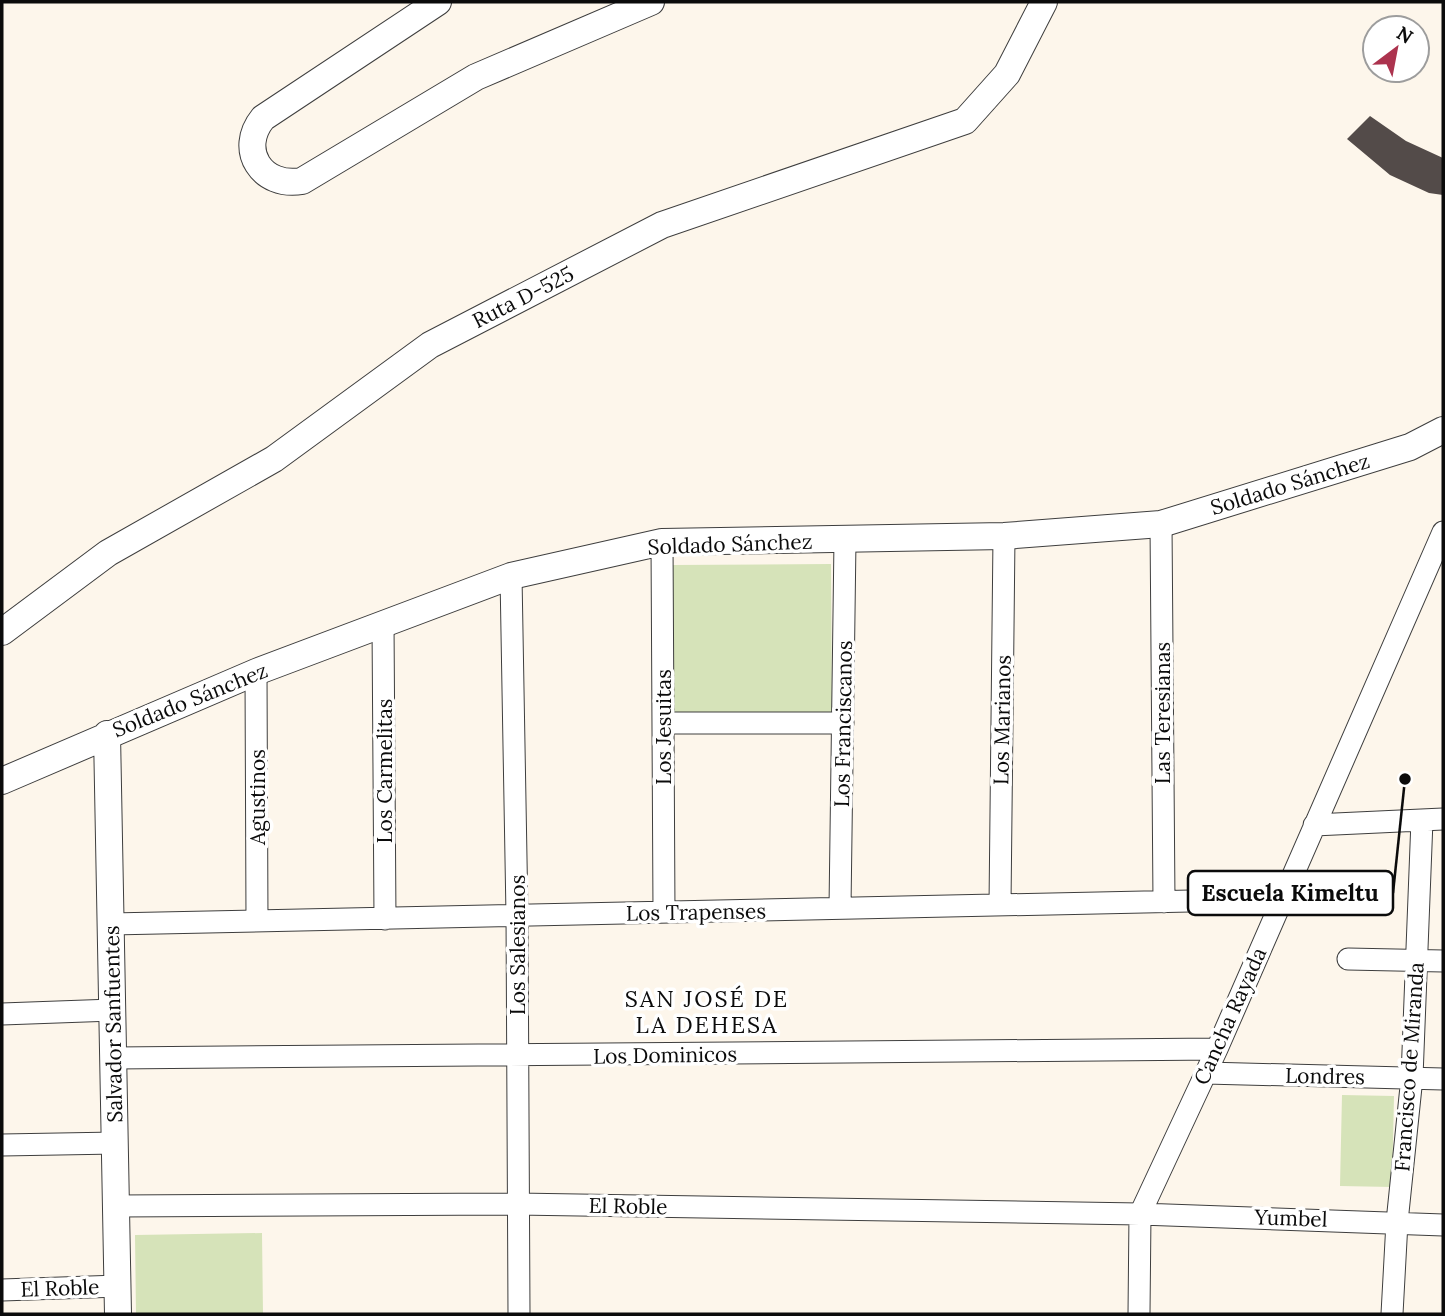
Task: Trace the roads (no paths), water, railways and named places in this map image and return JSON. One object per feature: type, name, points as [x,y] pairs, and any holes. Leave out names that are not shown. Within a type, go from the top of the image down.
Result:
[{"type":"street","points":[[438,2],[263,118],[252,136],[251,147],[253,158],[264,174],[282,182],[302,181],[476,77],[651,2]]},
{"type":"street","name":"Ruta D-525","points":[[2,632],[108,552],[274,459],[430,345],[662,225],[965,121],[1007,74],[1044,2]]},
{"type":"street","name":"Soldado Sánchez","points":[[2,781],[256,672],[511,576],[662,542],[1004,536],[1161,524],[1410,447],[1443,430]]},
{"type":"street","name":"Las Teresianas","points":[[1161,524],[1164,902]]},
{"type":"street","name":"Cancha Rayada","points":[[1139,1314],[1140,1214],[1217,1049],[1443,532]]},
{"type":"street","name":"Los Marianos","points":[[1000,905],[1004,536]]},
{"type":"street","name":"Los Franciscanos","points":[[840,908],[845,540]]},
{"type":"street","name":"Los Jesuitas","points":[[662,542],[664,912]]},
{"type":"street","name":"Los Salesianos","points":[[511,576],[517,915],[519,1314]]},
{"type":"street","name":"Los Carmelitas","points":[[383,624],[385,919]]},
{"type":"street","name":"Agustinos","points":[[256,672],[257,921]]},
{"type":"street","points":[[663,723],[843,723]]},
{"type":"street","name":"Salvador Sanfuentes","points":[[107,734],[118,1314]]},
{"type":"street","points":[[1314,825],[1443,818]]},
{"type":"street","name":"Francisco de Miranda","points":[[1392,1314],[1397,1222],[1412,1077],[1422,820]]},
{"type":"street","name":"Los Trapenses","points":[[111,924],[1281,899]]},
{"type":"street","points":[[1348,959],[1443,961]]},
{"type":"street","points":[[2,1014],[113,1010]]},
{"type":"street","name":"Los Dominicos","points":[[114,1058],[517,1057],[1217,1049]]},
{"type":"street","name":"Londres","points":[[1206,1073],[1443,1079]]},
{"type":"street","points":[[2,1145],[116,1143]]},
{"type":"street","name":"El Roble","points":[[117,1206],[517,1205],[1140,1214]]},
{"type":"street","name":"Yumbel","points":[[1140,1214],[1443,1225]]},
{"type":"street","name":"El Roble","points":[[2,1290],[119,1286]]},
{"type":"place","name":"Escuela Kimeltu","points":[[1405,779]]},
{"type":"district","name":"SAN JOSÉ DE LA DEHESA","points":[[707,1011]]}]
